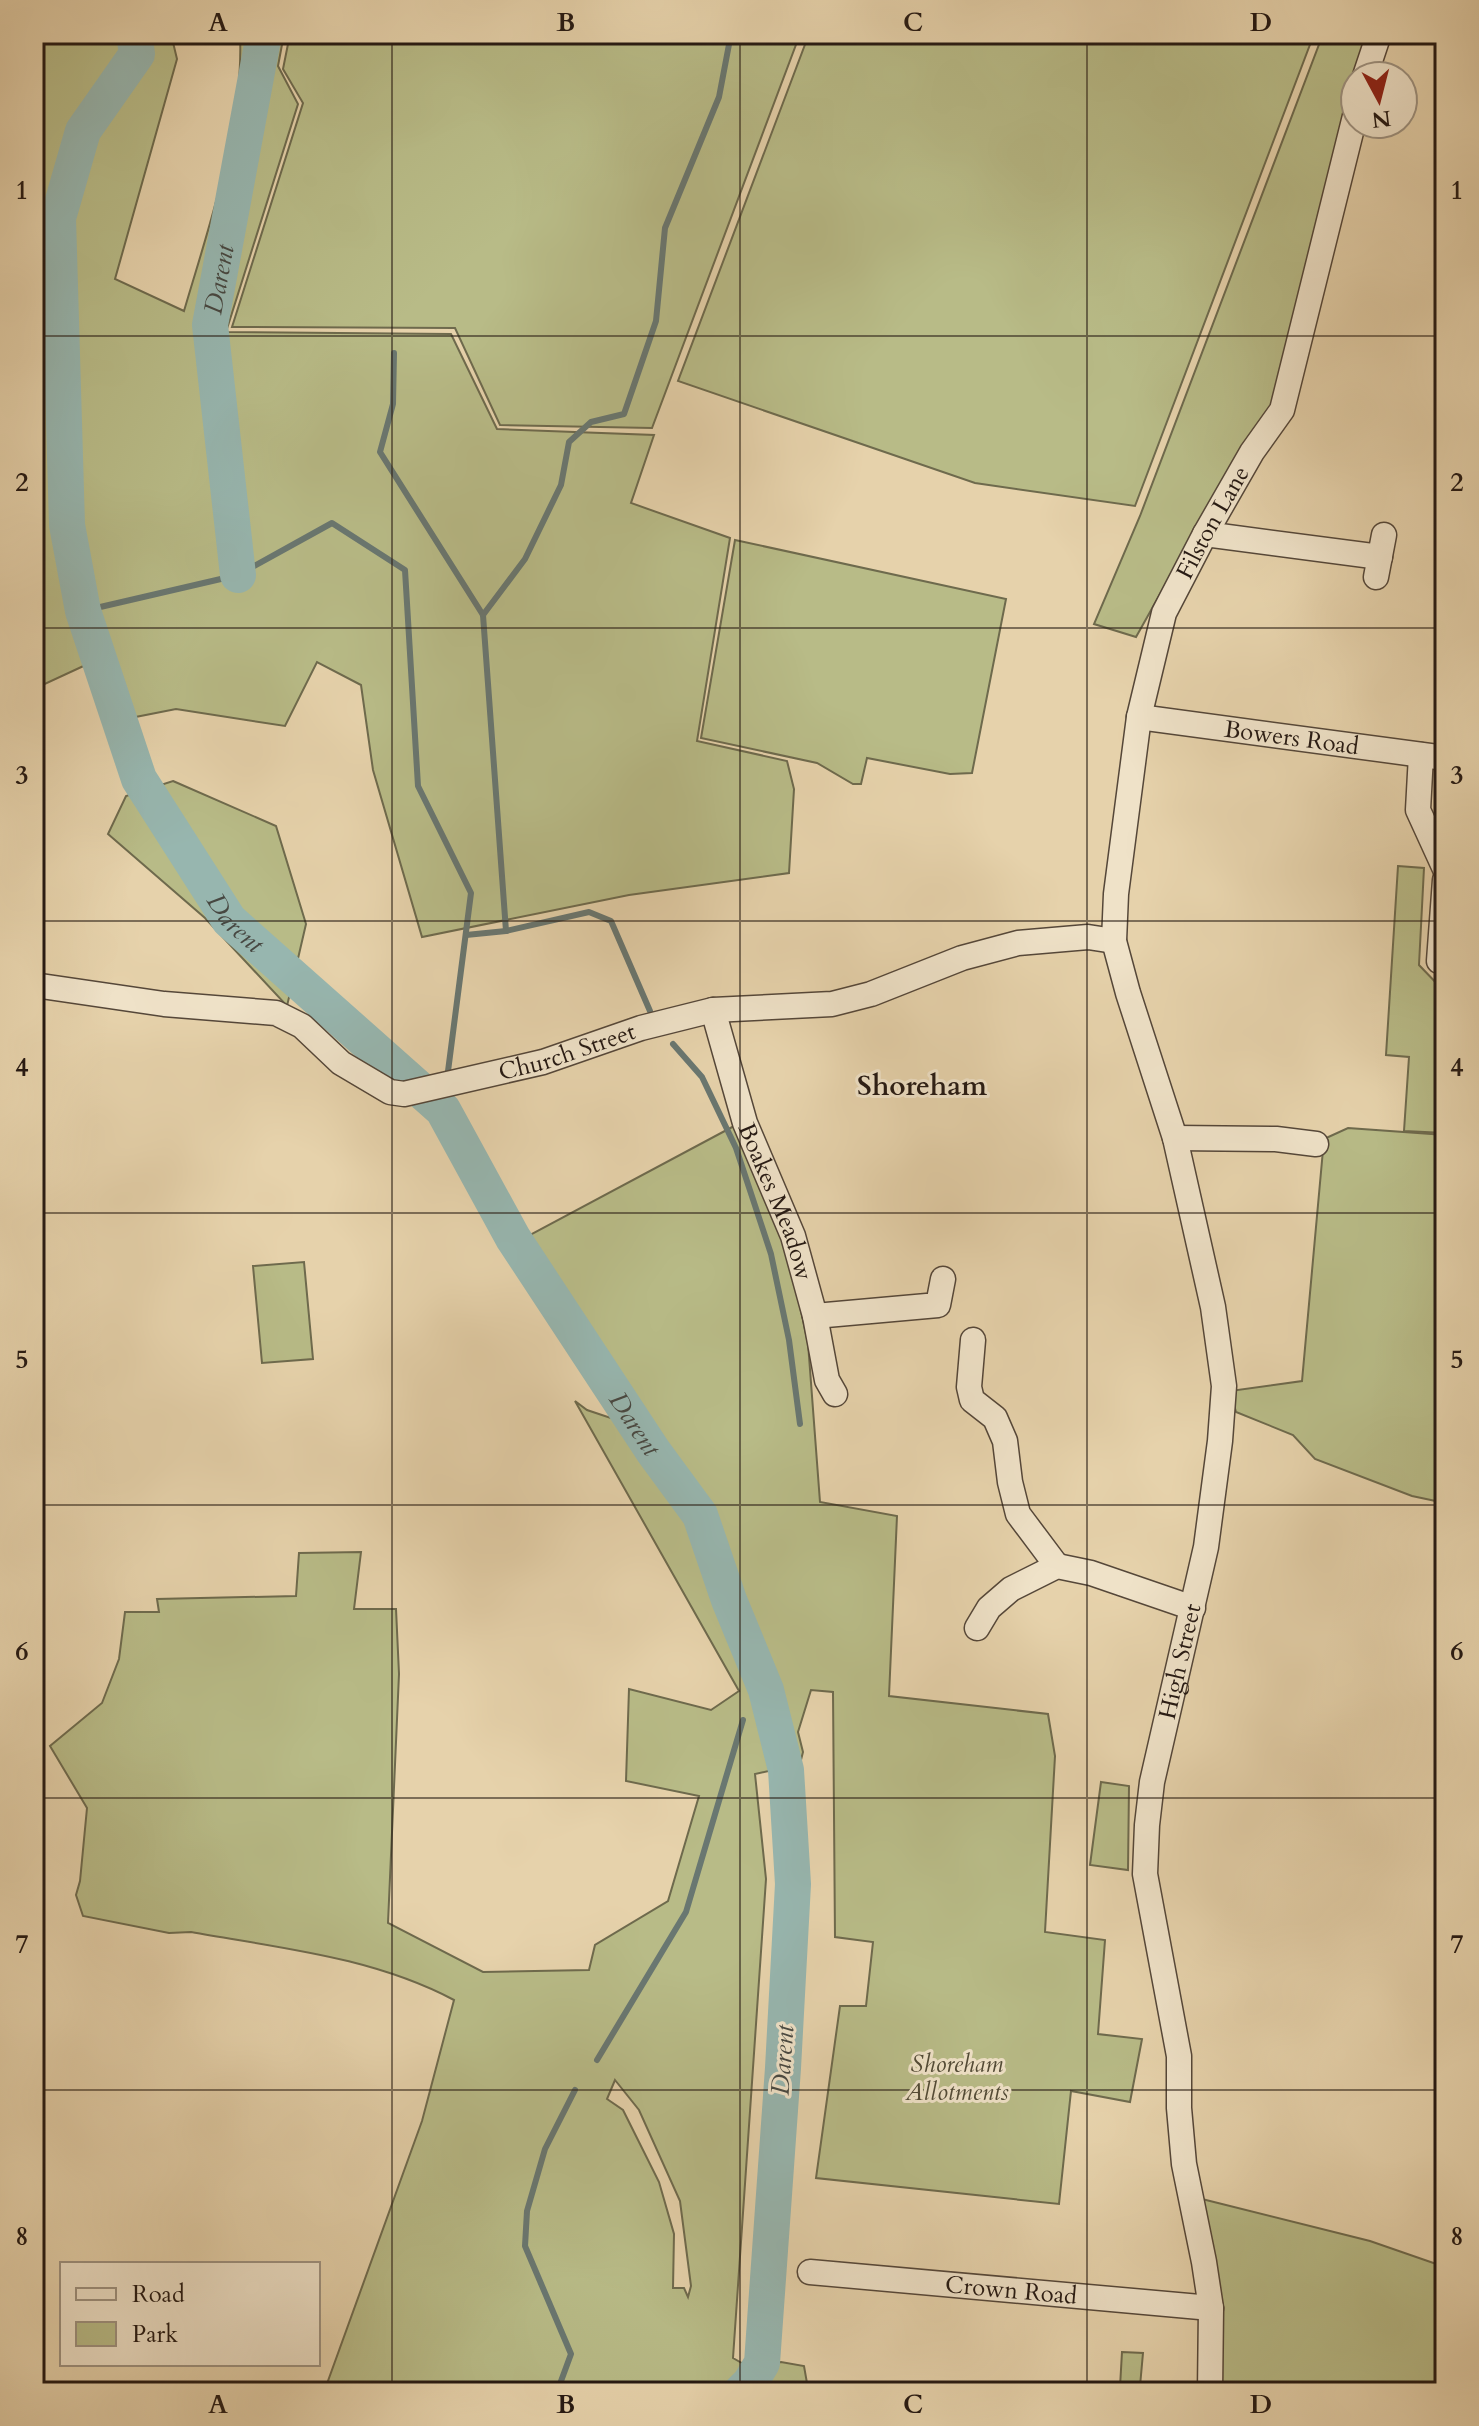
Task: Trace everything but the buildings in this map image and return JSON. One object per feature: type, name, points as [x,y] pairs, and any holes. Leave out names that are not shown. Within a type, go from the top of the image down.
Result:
[{"type":"street","points":[[1370,60],[1379,34]]},
{"type":"street","name":"Filston Lane","points":[[1114,941],[1123,830],[1139,717],[1164,613],[1252,452],[1282,410],[1349,140]]},
{"type":"street","points":[[1205,534],[1380,557]]},
{"type":"street","name":"Bowers Road","points":[[1139,717],[1433,756]]},
{"type":"street","points":[[1433,756],[1418,810],[1445,869]]},
{"type":"street","points":[[1439,961],[1445,880]]},
{"type":"street","name":"Church Street","points":[[34,985],[164,1004],[276,1013],[302,1026],[341,1063],[390,1092],[404,1094],[543,1062],[641,1028],[713,1010],[832,1004],[871,994],[962,958],[1018,943],[1088,937],[1114,941]]},
{"type":"street","name":"High Street","points":[[1114,941],[1175,1138],[1213,1307],[1224,1386],[1206,1547],[1152,1782],[1145,1874],[1179,2056],[1179,2108],[1184,2164],[1211,2308],[1210,2392]]},
{"type":"street","name":"Boakes Meadow","points":[[713,1010],[745,1123],[793,1236],[815,1316],[827,1380],[835,1394]]},
{"type":"street","points":[[1175,1138],[1276,1139],[1316,1144]]},
{"type":"street","points":[[815,1316],[938,1305],[943,1279]]},
{"type":"street","points":[[973,1340],[969,1387],[972,1400],[995,1418],[1005,1441],[1018,1514],[1034,1540],[1057,1566],[1091,1573],[1193,1608]]},
{"type":"street","points":[[977,1628],[989,1608],[1011,1589],[1057,1566]]},
{"type":"street","name":"Crown Road","points":[[810,2272],[1211,2308]]},
{"type":"green space","points":[[41,34],[171,34],[177,59],[115,279],[184,311],[231,139],[240,69],[240,34],[284,34],[278,66],[298,104],[226,332],[451,334],[497,429],[654,435],[631,503],[730,538],[697,741],[787,761],[794,789],[789,873],[629,895],[422,937],[373,770],[361,685],[317,662],[285,726],[176,709],[110,722],[90,663],[34,689],[34,567],[38,565],[34,502],[34,70]]},
{"type":"green space","points":[[290,34],[800,34],[652,428],[500,425],[455,328],[232,327],[303,103],[283,69]]},
{"type":"green space","points":[[809,34],[1314,34],[1135,506],[975,483],[678,381]]},
{"type":"green space","points":[[1323,34],[1371,34],[1362,60],[1339,60],[1340,140],[1274,404],[1205,514],[1136,637],[1094,624],[1140,516]]},
{"type":"green space","points":[[735,540],[1006,599],[972,773],[950,774],[867,758],[861,784],[853,784],[817,763],[701,738]]},
{"type":"green space","points":[[173,781],[276,826],[306,924],[287,1006],[205,918],[108,834],[126,796]]},
{"type":"green space","points":[[1398,866],[1424,868],[1419,965],[1445,989],[1445,1133],[1404,1131],[1409,1057],[1386,1055]]},
{"type":"green space","name":"Shoreham Allotments","points":[[736,1125],[785,1238],[808,1343],[820,1502],[897,1516],[889,1696],[1048,1714],[1055,1756],[1045,1932],[1105,1940],[1098,2034],[1142,2039],[1130,2102],[1071,2091],[1059,2204],[816,2178],[840,2006],[866,2006],[873,1942],[835,1937],[833,1692],[811,1690],[798,1732],[803,1752],[800,1764],[755,1774],[766,1879],[733,2358],[747,2366],[781,2362],[804,2366],[807,2383],[801,2392],[324,2392],[422,2121],[454,2000],[391,1973],[326,1956],[191,1932],[169,1933],[83,1916],[76,1895],[87,1808],[50,1746],[102,1703],[119,1659],[125,1612],[159,1612],[157,1599],[296,1596],[299,1553],[361,1552],[354,1609],[396,1609],[399,1674],[388,1923],[483,1972],[589,1970],[595,1945],[668,1901],[699,1796],[626,1781],[629,1689],[711,1710],[739,1691],[575,1401],[587,1410],[623,1422],[693,1522],[745,1661],[749,1689],[775,1686],[739,1601],[708,1510],[526,1237]],"holes":[[[615,2080],[639,2110],[680,2201],[691,2286],[688,2297],[684,2288],[673,2288],[674,2234],[659,2182],[623,2110],[607,2099]]]},
{"type":"green space","points":[[1348,1128],[1445,1135],[1445,1503],[1412,1496],[1315,1459],[1293,1435],[1236,1412],[1230,1391],[1302,1381],[1324,1139]]},
{"type":"green space","points":[[304,1262],[313,1359],[262,1363],[253,1266]]},
{"type":"green space","points":[[1101,1782],[1129,1786],[1128,1870],[1090,1865]]},
{"type":"green space","points":[[1198,2198],[1370,2241],[1445,2267],[1445,2392],[1220,2392]]},
{"type":"green space","points":[[1122,2352],[1143,2353],[1140,2386],[1120,2387]]},
{"type":"waterway","name":"Darent","points":[[134,34],[137,54],[83,131],[58,218],[67,525],[83,611],[139,779],[229,920],[443,1110],[513,1238],[653,1451],[700,1515],[729,1600],[766,1690],[786,1770],[793,1884],[762,2363],[741,2392]]},
{"type":"waterway","name":"Darent","points":[[238,575],[210,325],[264,34]]},
{"type":"waterway","points":[[483,615],[525,559],[561,485],[569,442],[591,422],[624,414],[656,321],[665,228],[719,97],[731,34]]},
{"type":"waterway","points":[[394,353],[393,404],[380,452],[483,615],[506,931]]},
{"type":"waterway","points":[[83,611],[238,575],[332,523],[405,570],[418,786],[471,893],[447,1079]]},
{"type":"waterway","points":[[466,935],[506,931],[589,912],[611,921],[650,1011]]},
{"type":"waterway","points":[[673,1044],[702,1077],[736,1148],[771,1254],[789,1340],[800,1424]]},
{"type":"waterway","points":[[443,1110],[445,1090]]},
{"type":"waterway","points":[[597,2060],[686,1912],[743,1720]]},
{"type":"waterway","points":[[557,2392],[571,2354],[525,2246],[527,2211],[545,2149],[575,2090]]},
{"type":"district","name":"Shoreham","points":[[922,1085]]}]
